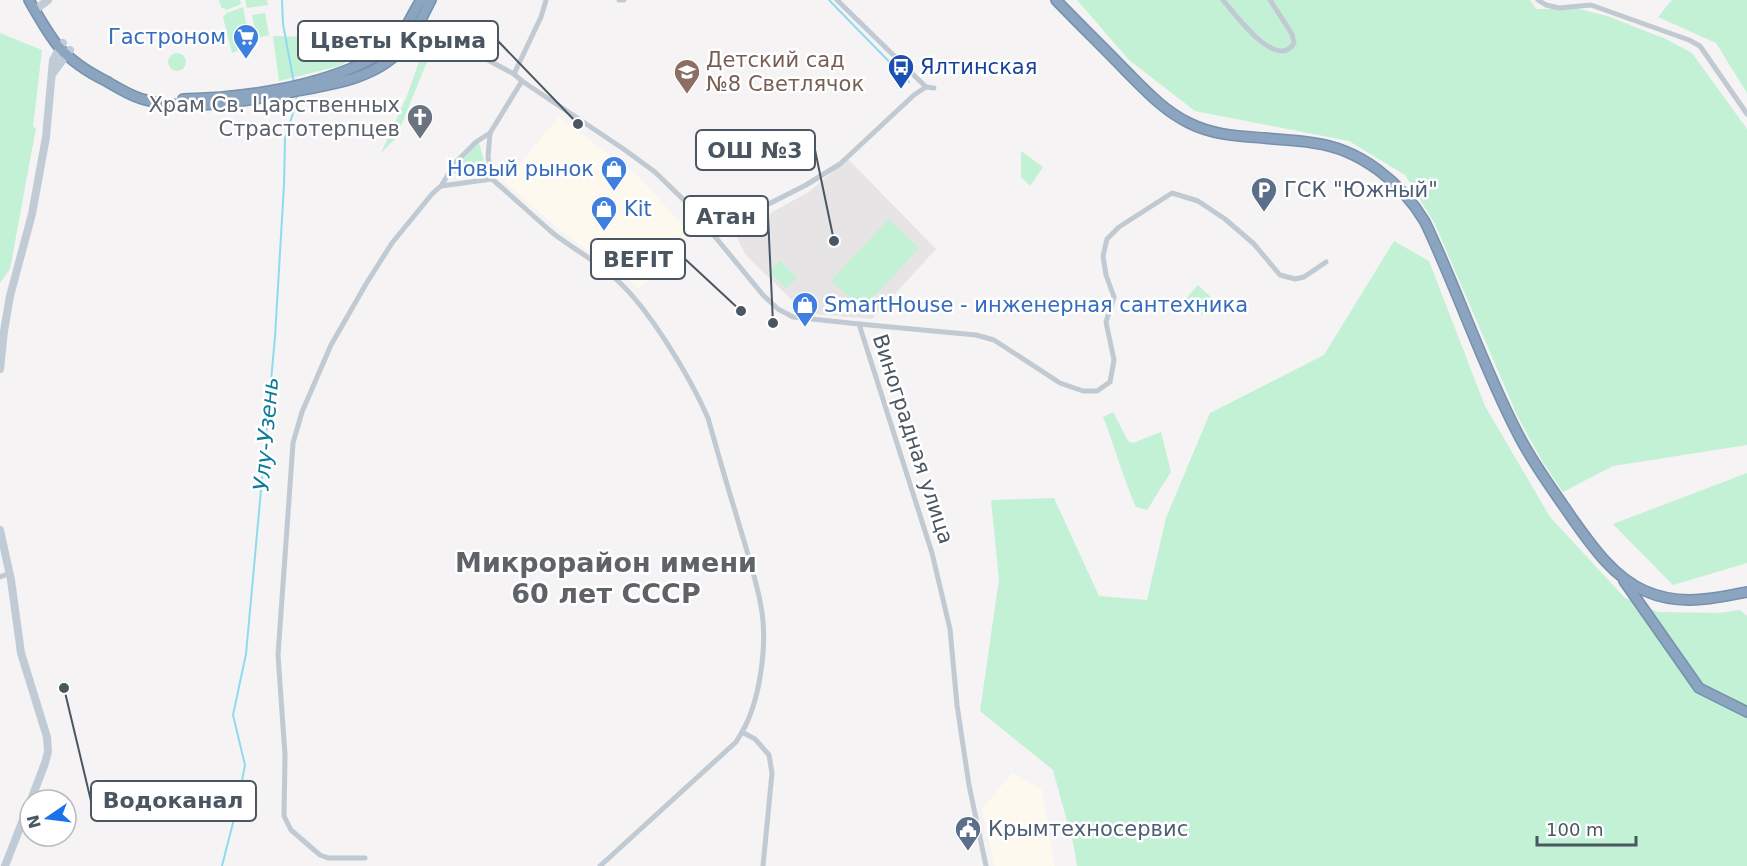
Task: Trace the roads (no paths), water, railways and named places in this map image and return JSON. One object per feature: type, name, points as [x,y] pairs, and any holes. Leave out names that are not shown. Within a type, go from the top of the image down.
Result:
[{"type":"highway","points":[[29,0],[36,6],[51,32],[76,63],[124,92],[154,102],[188,105],[218,104],[300,87],[342,82],[387,63],[402,49],[431,0]]},
{"type":"highway","points":[[300,87],[356,67],[390,49],[398,40],[421,0]]},
{"type":"highway","points":[[1056,0],[1155,100],[1185,122],[1209,132],[1224,135],[1315,143],[1336,148],[1370,165],[1398,186],[1416,206],[1425,222],[1518,435],[1537,468],[1580,530],[1607,562],[1645,591],[1680,601],[1702,600],[1747,592]]},
{"type":"highway","points":[[65,49],[105,77],[132,92],[153,100],[285,90]]},
{"type":"highway","points":[[1620,574],[1699,688],[1747,712]]},
{"type":"street","points":[[36,6],[48,0]]},
{"type":"street","points":[[514,74],[541,17],[546,0]]},
{"type":"street","points":[[837,0],[926,87],[934,88]]},
{"type":"street","points":[[1223,0],[1269,47],[1277,52],[1290,50],[1294,43],[1292,34],[1270,0]]},
{"type":"street","points":[[1538,0],[1546,5],[1559,8],[1591,5],[1700,46],[1747,114]]},
{"type":"street","name":"Виноградная улица","points":[[409,19],[419,22],[514,74],[655,172],[724,245],[763,295],[778,309],[793,317],[859,324],[932,553],[950,629],[957,705],[969,785],[986,866]]},
{"type":"street","points":[[0,369],[10,296],[32,214],[46,136],[54,67],[51,32]]},
{"type":"street","points":[[54,67],[65,49]]},
{"type":"street","points":[[54,67],[70,62],[76,63]]},
{"type":"street","points":[[365,858],[328,858],[320,855],[291,830],[284,816],[285,755],[278,655],[293,443],[302,412],[331,345],[392,243],[441,186],[456,162],[476,142],[490,133],[522,81]]},
{"type":"street","points":[[684,201],[730,213],[753,212],[806,185],[840,164],[914,95],[926,87]]},
{"type":"street","points":[[490,133],[488,158],[492,179],[555,234],[618,280],[651,321],[691,382],[708,418],[762,611],[764,628],[759,681],[752,710],[736,742],[600,866]]},
{"type":"street","points":[[441,186],[492,179]]},
{"type":"street","points":[[859,324],[976,335],[994,340],[1059,383],[1083,391],[1096,391],[1110,382],[1114,360],[1106,322],[1114,297],[1106,275],[1103,256],[1107,239],[1119,227],[1172,193],[1198,201],[1218,214],[1245,235],[1280,275],[1295,279],[1304,277],[1326,262]]},
{"type":"street","points":[[0,530],[10,573],[21,653],[47,737],[48,752],[35,788]]},
{"type":"street","points":[[0,577],[10,573]]},
{"type":"street","points":[[742,732],[755,739],[769,755],[772,773],[762,866]]},
{"type":"street","points":[[5,866],[18,832]]},
{"type":"waterway","name":"Улу-Узень","points":[[282,0],[283,24],[294,83]]},
{"type":"waterway","points":[[829,0],[909,82]]},
{"type":"waterway","name":"Улу-Узень","points":[[222,866],[245,765],[233,715],[246,654],[275,337],[285,138],[297,101],[296,95]]},
{"type":"place","name":"Гастроном","points":[[246,60]]},
{"type":"place","name":"Ялтинская","points":[[901,90]]},
{"type":"place","name":"Детский сад №8 Светлячок","points":[[687,95]]},
{"type":"place","name":"Цветы Крыма","points":[[578,124]]},
{"type":"place","name":"Храм Св. Царственных Страстотерпцев","points":[[420,140]]},
{"type":"place","name":"Новый рынок","points":[[614,192]]},
{"type":"place","name":"ГСК \"Южный\"","points":[[1264,213]]},
{"type":"place","name":"Kit","points":[[604,232]]},
{"type":"place","name":"ОШ №3","points":[[834,241]]},
{"type":"place","name":"BEFIT","points":[[741,311]]},
{"type":"place","name":"Атан","points":[[773,323]]},
{"type":"place","name":"SmartHouse - инженерная сантехника","points":[[805,328]]},
{"type":"place","name":"Водоканал","points":[[64,688]]},
{"type":"place","name":"Крымтехносервис","points":[[968,852]]},
{"type":"district","name":"Микрорайон имени 60 лет СССР","points":[[606,578]]}]
